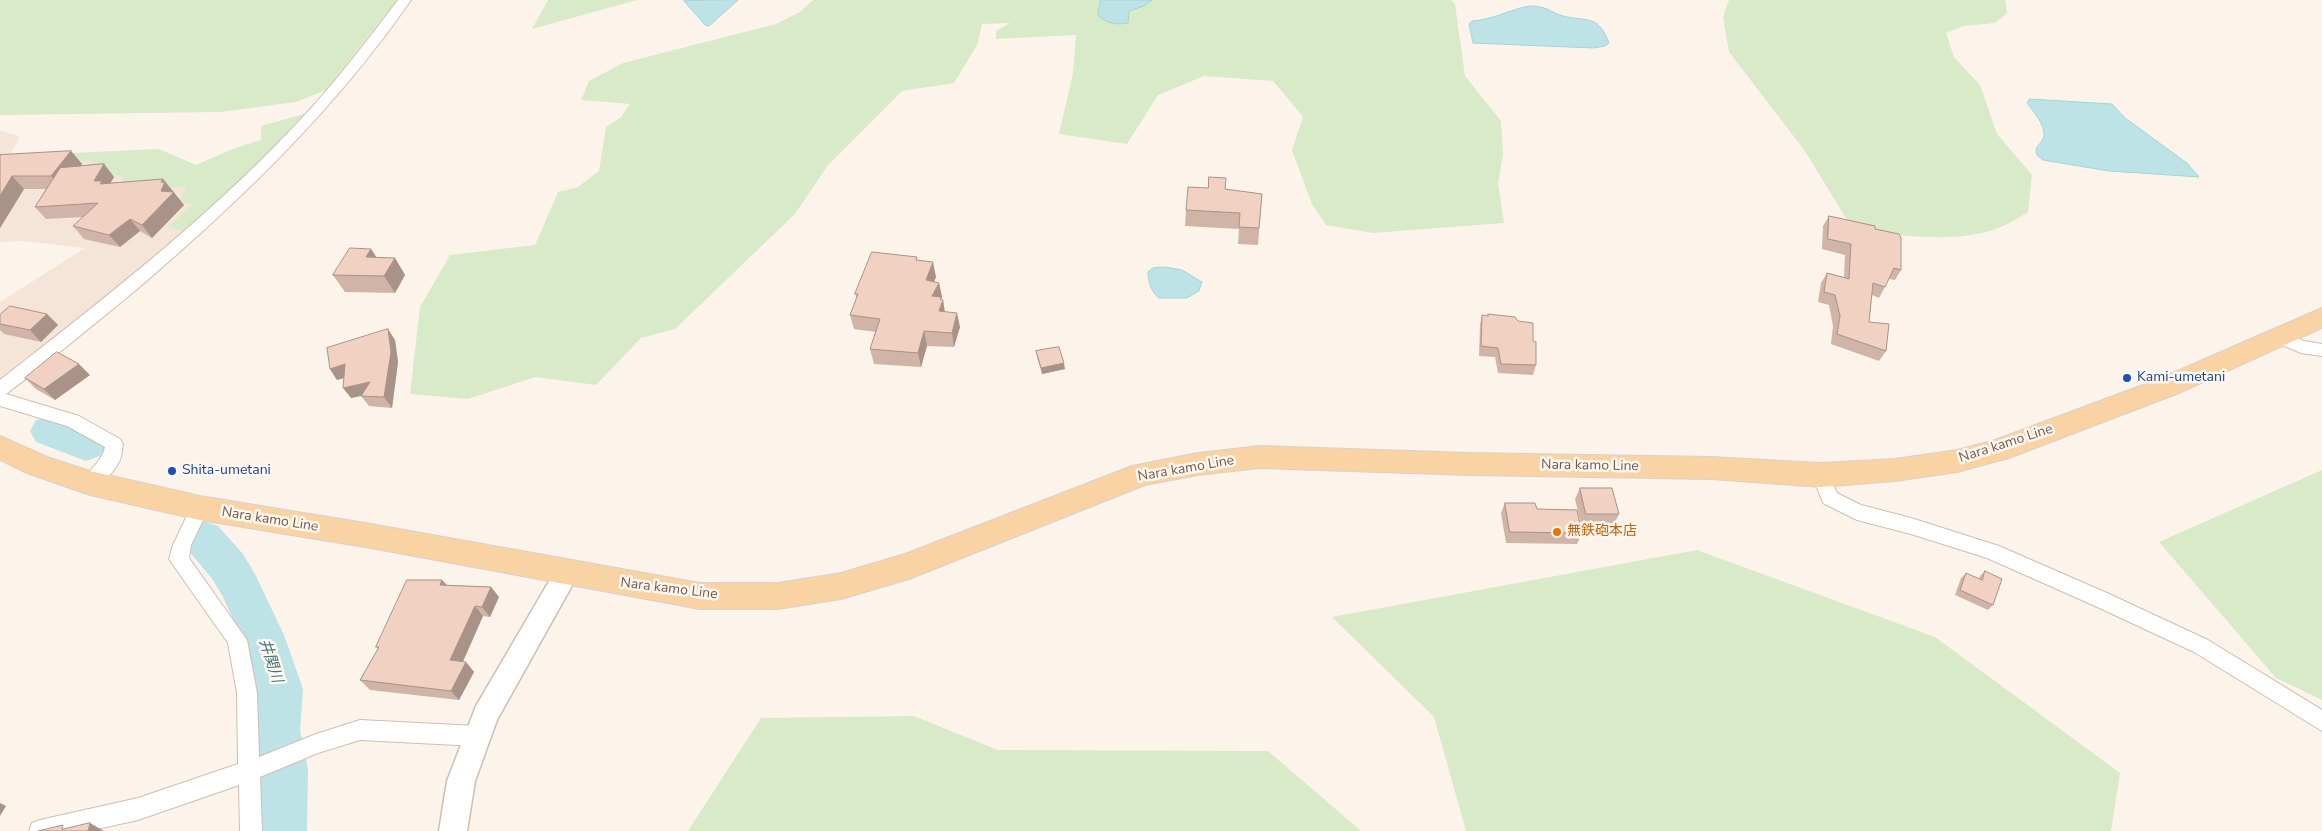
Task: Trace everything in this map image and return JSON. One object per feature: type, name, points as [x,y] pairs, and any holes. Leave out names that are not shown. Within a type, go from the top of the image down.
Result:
[{"type":"main road","name":"Nara kamo Line","points":[[0,447],[38,465],[90,483],[142,497],[371,536],[700,596],[778,596],[841,586],[909,566],[1142,474],[1198,464],[1260,457],[1479,464],[1711,468],[1821,475],[1896,470],[1957,461],[1999,450],[2169,386],[2276,336],[2322,317]]},
{"type":"street","points":[[0,390],[82,326],[212,216],[328,98],[405,0]]},
{"type":"street","points":[[2276,336],[2301,347],[2322,350]]},
{"type":"street","points":[[0,398],[65,416],[94,430],[114,444],[112,458],[90,483]]},
{"type":"street","points":[[1821,475],[1830,498],[1857,512],[1911,526],[1992,552],[2100,598],[2201,646],[2322,721]]},
{"type":"street","points":[[200,508],[182,545],[179,559],[236,640],[247,693],[256,768],[251,831]]},
{"type":"street","points":[[453,831],[461,781],[485,715],[567,573]]},
{"type":"street","points":[[40,831],[138,809],[256,768],[302,749],[360,730],[477,736]]},
{"type":"shaded area","points":[[0,130],[20,137],[6,162],[91,161],[91,170],[124,177],[117,193],[186,186],[193,203],[168,226],[182,232],[86,315],[24,359],[0,381],[0,302],[85,248],[22,241],[0,242]]},
{"type":"green space","points":[[0,0],[397,0],[326,90],[296,102],[220,112],[0,115]]},
{"type":"green space","points":[[548,0],[637,0],[532,29]]},
{"type":"green space","points":[[813,0],[1451,0],[1455,4],[1465,76],[1501,121],[1503,155],[1498,183],[1504,223],[1373,233],[1326,225],[1312,204],[1292,150],[1303,117],[1273,81],[1204,76],[1158,95],[1127,144],[1059,134],[1073,73],[1076,35],[996,39],[996,31],[1010,23],[982,24],[977,45],[954,83],[902,91],[828,165],[795,214],[675,329],[641,338],[596,385],[535,377],[468,399],[410,394],[420,307],[450,255],[535,245],[558,192],[578,187],[599,171],[606,127],[621,117],[630,104],[581,100],[589,81],[623,63],[776,24],[800,12]]},
{"type":"green space","points":[[1729,0],[2005,0],[2007,13],[1995,23],[1964,26],[1946,33],[1954,57],[1980,85],[1997,134],[2032,175],[2028,212],[2001,227],[1965,236],[1909,236],[1853,230],[1805,151],[1729,52],[1723,17]]},
{"type":"green space","points":[[304,114],[255,167],[182,232],[168,226],[192,204],[180,202],[186,186],[116,194],[124,177],[91,170],[91,161],[55,162],[49,154],[159,149],[196,165],[235,148],[261,140],[261,126]]},
{"type":"green space","points":[[2322,470],[2322,700],[2276,678],[2159,542]]},
{"type":"green space","points":[[1697,550],[1935,637],[2120,773],[2111,831],[1466,831],[1434,717],[1332,617]]},
{"type":"green space","points":[[914,716],[998,750],[1268,751],[1361,831],[688,831],[761,718]]},
{"type":"water","points":[[738,0],[709,26],[705,25],[684,1]]},
{"type":"water","points":[[1101,0],[1152,0],[1144,6],[1129,11],[1128,23],[1120,24],[1108,22],[1098,15]]},
{"type":"water","points":[[1530,6],[1545,8],[1563,16],[1596,23],[1601,27],[1609,43],[1605,46],[1593,48],[1473,43],[1469,24],[1472,21],[1487,19]]},
{"type":"water","points":[[2030,99],[2112,104],[2125,118],[2187,163],[2199,177],[2109,171],[2043,160],[2037,155],[2036,149],[2044,135],[2042,125],[2027,103]]},
{"type":"water","points":[[1165,267],[1182,270],[1202,282],[1199,291],[1187,298],[1159,298],[1150,286],[1148,272],[1153,268]]},
{"type":"building","points":[[71,151],[51,176],[12,176],[0,196],[0,155]]},
{"type":"building","points":[[104,164],[94,181],[102,181],[100,184],[163,179],[161,182],[165,182],[161,191],[174,192],[142,225],[130,219],[109,235],[73,226],[98,203],[35,207],[60,168]]},
{"type":"building","points":[[1209,177],[1226,178],[1225,189],[1262,194],[1259,228],[1239,227],[1240,213],[1186,210],[1188,187],[1208,188]]},
{"type":"building","points":[[1829,216],[1875,226],[1875,229],[1899,234],[1901,238],[1901,270],[1894,268],[1885,287],[1873,283],[1869,322],[1889,324],[1886,351],[1837,334],[1840,316],[1835,295],[1824,292],[1827,273],[1849,279],[1851,244],[1828,239]]},
{"type":"building","points":[[350,248],[371,249],[366,257],[395,258],[384,276],[333,275]]},
{"type":"building","points":[[872,252],[917,257],[916,260],[933,262],[926,280],[939,283],[932,296],[941,297],[940,299],[943,300],[939,311],[957,313],[952,333],[924,331],[918,353],[870,349],[880,319],[850,315],[858,294],[855,294]]},
{"type":"building","points":[[10,306],[47,314],[30,330],[0,324],[0,315]]},
{"type":"building","points":[[1488,314],[1515,317],[1518,321],[1533,323],[1533,341],[1536,342],[1536,365],[1501,364],[1498,348],[1481,346],[1482,315],[1488,316]]},
{"type":"building","points":[[388,329],[391,352],[384,397],[361,396],[370,382],[343,388],[345,364],[330,369],[327,348]]},
{"type":"building","points":[[1059,347],[1064,363],[1041,368],[1036,351]]},
{"type":"building","points":[[57,352],[79,364],[44,389],[25,378]]},
{"type":"building","points":[[1580,488],[1612,488],[1619,514],[1586,514]]},
{"type":"building","points":[[1505,503],[1535,503],[1537,509],[1577,510],[1582,533],[1510,532]]},
{"type":"building","points":[[1985,571],[2002,579],[1993,605],[1960,590],[1966,573],[1982,580]]},
{"type":"building","points":[[407,580],[442,580],[440,585],[491,587],[482,607],[475,606],[450,660],[466,662],[451,691],[360,680],[379,647],[376,647]]},
{"type":"building","points":[[90,823],[88,831],[38,831],[63,825],[62,829]]},
{"type":"waterway","name":"井関川","points":[[50,431],[86,445]]},
{"type":"waterway","name":"井関川","points":[[203,538],[228,567],[240,587],[262,635],[280,689],[277,731],[284,769],[283,831]]},
{"type":"place","name":"Kami-umetani","points":[[2127,378]]},
{"type":"place","name":"Shita-umetani","points":[[172,471]]},
{"type":"place","name":"無鉄砲本店","points":[[1557,532]]}]
